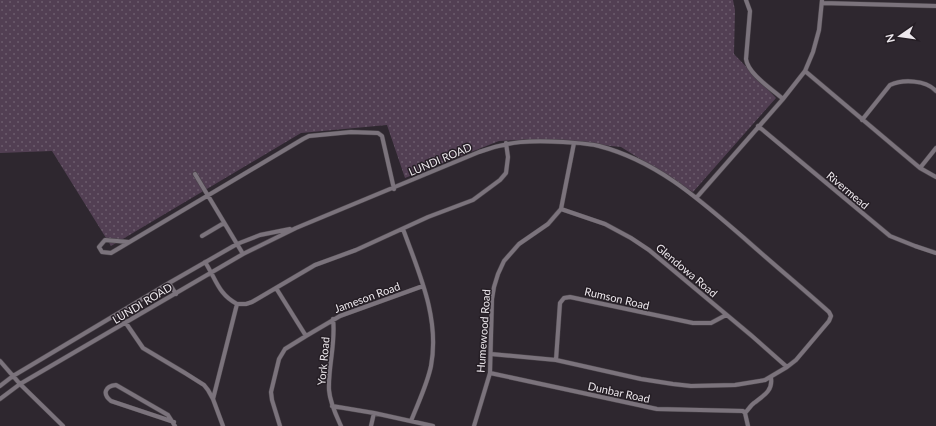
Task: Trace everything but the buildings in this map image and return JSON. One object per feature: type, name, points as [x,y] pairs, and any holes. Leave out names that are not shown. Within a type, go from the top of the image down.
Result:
[{"type":"street","points":[[746,0],[750,11],[746,59],[748,66],[783,99]]},
{"type":"street","points":[[697,197],[783,99],[805,71],[817,38],[822,2],[936,6]]},
{"type":"street","points":[[805,71],[920,168],[936,177]]},
{"type":"street","points":[[862,120],[890,85],[900,82],[920,83],[929,86],[936,92]]},
{"type":"street","name":"Rivermead","points":[[758,126],[890,236],[936,253]]},
{"type":"street","points":[[129,242],[105,240],[99,246],[102,252],[111,253],[306,136],[351,132],[376,132],[382,136],[394,189]]},
{"type":"street","name":"LUNDI ROAD","points":[[0,399],[20,384],[243,254],[296,228],[394,189],[479,152],[506,143],[542,141],[574,143],[607,148],[637,160],[665,175],[697,197],[829,312],[831,316],[829,321],[796,360],[771,378]]},
{"type":"street","points":[[205,262],[212,272],[221,292],[229,300],[237,304],[252,302],[315,265],[356,250],[428,217],[472,200],[504,176],[507,168],[508,157],[506,143]]},
{"type":"street","name":"Humewood Road","points":[[474,426],[490,373],[492,354],[492,299],[494,287],[504,262],[519,244],[548,224],[561,209],[574,143]]},
{"type":"street","points":[[920,168],[936,148]]},
{"type":"street","points":[[194,174],[243,254]]},
{"type":"street","name":"Glendowa Road","points":[[561,209],[605,224],[639,242],[666,263],[787,367]]},
{"type":"street","points":[[202,236],[224,222]]},
{"type":"street","name":"LUNDI ROAD","points":[[0,386],[13,376],[119,312],[237,244],[260,235],[296,228]]},
{"type":"street","points":[[403,228],[429,304],[432,319],[432,356],[430,371],[411,421]]},
{"type":"street","points":[[169,283],[176,294]]},
{"type":"street","name":"Jameson Road","points":[[280,426],[271,392],[282,353],[285,349],[333,319],[358,308],[423,286]]},
{"type":"street","points":[[276,288],[306,336]]},
{"type":"street","name":"Rumson Road","points":[[556,360],[560,303],[564,298],[570,297],[693,323],[711,323],[726,315]]},
{"type":"street","points":[[213,399],[237,304]]},
{"type":"street","points":[[119,312],[125,324],[143,348],[204,385],[213,399],[223,426]]},
{"type":"street","name":"York Road","points":[[333,319],[334,336],[329,391],[332,406],[341,426]]},
{"type":"street","points":[[492,354],[556,360],[641,379],[691,386],[735,385],[758,382],[771,378],[769,391],[754,403],[745,413],[748,426]]},
{"type":"street","points":[[0,361],[20,384],[63,426]]},
{"type":"street","name":"Dunbar Road","points":[[490,373],[657,409],[742,411],[745,413]]},
{"type":"street","points":[[110,385],[116,385],[168,415],[174,424],[111,401],[105,394],[107,387],[110,385]]},
{"type":"street","points":[[332,406],[433,426]]},
{"type":"street","points":[[371,426],[374,414]]},
{"type":"shaded area","points":[[0,0],[733,0],[735,10],[734,54],[776,98],[693,192],[621,147],[541,139],[499,141],[405,178],[387,125],[301,133],[111,246],[52,151],[0,153]]}]
